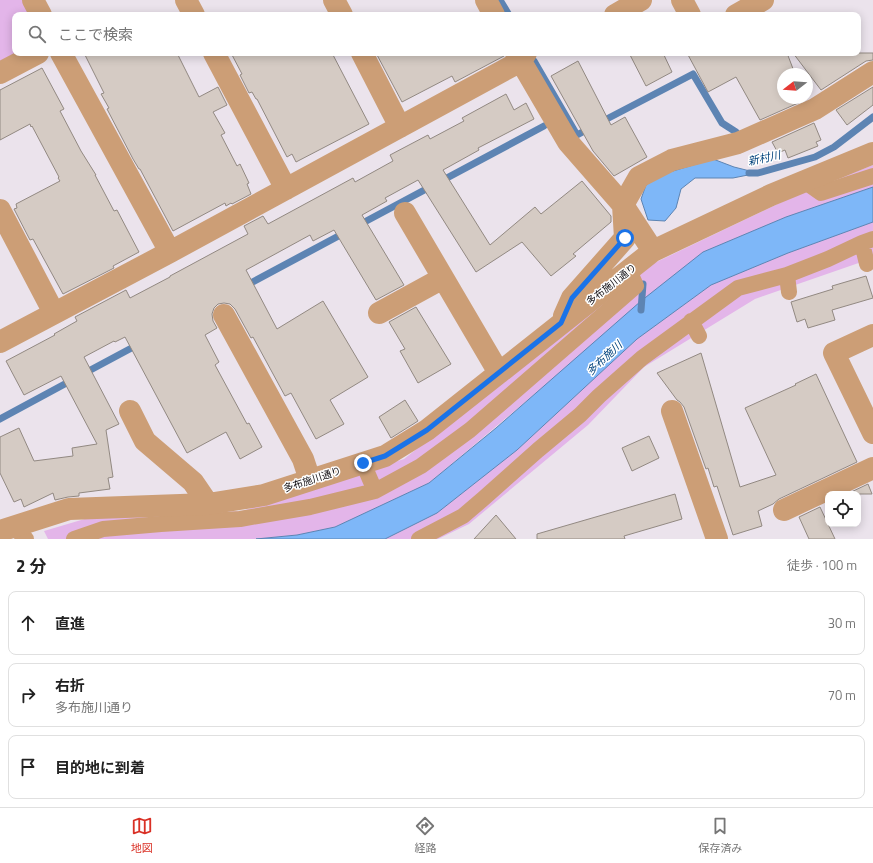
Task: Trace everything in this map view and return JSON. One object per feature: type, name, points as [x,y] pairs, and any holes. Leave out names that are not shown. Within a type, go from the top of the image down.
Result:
[{"type":"street","points":[[33,0],[39,12]]},
{"type":"street","points":[[186,0],[192,12]]},
{"type":"street","points":[[334,0],[340,12]]},
{"type":"street","points":[[486,0],[492,12]]},
{"type":"street","points":[[620,12],[641,0]]},
{"type":"street","points":[[682,0],[688,12]]},
{"type":"street","points":[[741,12],[763,0]]},
{"type":"street","points":[[0,73],[32,56]]},
{"type":"street","points":[[63,56],[170,252]]},
{"type":"street","points":[[216,56],[286,189]]},
{"type":"street","points":[[364,56],[400,127]]},
{"type":"street","points":[[0,342],[170,252],[400,127],[521,56],[568,142],[623,205],[653,251]]},
{"type":"street","points":[[561,323],[572,298],[625,238],[623,205],[639,177],[672,160],[738,143],[815,109],[873,72]]},
{"type":"street","name":"多布施川通り","points":[[13,532],[69,509],[208,504],[264,495],[385,456],[427,430],[653,251],[771,195],[873,153]]},
{"type":"street","points":[[804,181],[821,193],[873,176]]},
{"type":"street","points":[[0,210],[54,313]]},
{"type":"street","points":[[405,213],[499,373]]},
{"type":"street","points":[[420,539],[463,516],[478,512],[538,450],[580,415],[599,396],[631,377],[642,358],[738,288],[787,275],[828,259],[867,241],[867,264]]},
{"type":"street","points":[[74,539],[103,529],[240,519],[310,507],[375,491],[421,466],[470,430],[636,286],[629,270]]},
{"type":"street","points":[[787,275],[789,292]]},
{"type":"street","points":[[379,313],[443,278]]},
{"type":"street","points":[[224,315],[303,459],[310,507]]},
{"type":"street","points":[[691,321],[699,336]]},
{"type":"street","points":[[873,335],[834,352],[873,433]]},
{"type":"street","points":[[130,411],[145,441],[193,482],[208,504]]},
{"type":"street","points":[[672,411],[717,539]]},
{"type":"street","points":[[363,463],[375,491]]},
{"type":"street","points":[[784,510],[873,468]]},
{"type":"shaded area","points":[[0,0],[26,0],[32,12],[12,12],[12,56],[0,66]]},
{"type":"shaded area","points":[[873,165],[873,187],[786,217],[703,252],[429,483],[335,527],[297,535],[256,539],[48,539],[44,531],[88,518],[242,511],[404,459],[646,267],[788,199]]},
{"type":"shaded area","points":[[873,222],[873,258],[755,299],[644,367],[588,425],[469,524],[438,539],[385,539],[437,513],[517,450],[637,339],[711,285],[788,253]]},
{"type":"water","points":[[713,159],[734,167],[758,173],[733,178],[695,178],[681,189],[676,208],[665,221],[648,220],[641,199],[646,185],[663,174]]},
{"type":"water","name":"多布施川","points":[[873,187],[873,222],[788,253],[711,285],[637,339],[517,450],[437,513],[385,539],[256,539],[297,535],[335,527],[429,483],[496,428],[641,301],[703,252],[786,217]]},
{"type":"building","points":[[861,53],[873,53],[873,60],[866,61],[821,90],[813,79],[813,68],[804,68],[795,56],[861,56]]},
{"type":"building","points":[[86,56],[178,56],[199,97],[218,87],[227,105],[213,112],[225,133],[221,135],[237,166],[240,164],[249,183],[247,184],[251,194],[232,204],[231,203],[226,206],[225,203],[173,231],[107,109],[109,108],[101,94],[104,93]]},
{"type":"building","points":[[233,56],[334,56],[369,124],[296,162],[292,154],[287,157],[257,99],[252,92],[249,93],[240,75],[242,74]]},
{"type":"building","points":[[378,56],[504,56],[455,82],[452,76],[402,102]]},
{"type":"building","points":[[631,56],[664,56],[672,72],[646,86]]},
{"type":"building","points":[[689,56],[788,56],[793,68],[777,68],[777,104],[796,104],[760,120],[736,77],[708,92]]},
{"type":"building","points":[[578,61],[611,125],[625,117],[647,157],[614,176],[593,151],[551,76]]},
{"type":"building","points":[[42,68],[64,109],[60,111],[81,151],[96,175],[114,211],[117,210],[139,252],[113,266],[114,268],[63,294],[33,239],[30,240],[14,209],[17,208],[16,204],[60,181],[58,178],[59,177],[30,124],[0,140],[0,90]]},
{"type":"building","points":[[873,87],[873,105],[847,125],[836,110]]},
{"type":"building","points":[[506,94],[514,110],[526,103],[534,119],[478,148],[479,150],[443,170],[490,245],[535,207],[541,214],[582,181],[611,216],[611,222],[573,254],[576,256],[551,276],[522,242],[476,272],[418,180],[385,198],[387,201],[362,215],[404,285],[376,300],[334,230],[313,241],[310,235],[246,270],[277,329],[323,301],[368,377],[330,400],[344,424],[316,439],[291,393],[285,396],[253,337],[251,338],[235,309],[230,304],[218,304],[214,308],[212,314],[213,321],[217,328],[205,335],[219,362],[215,365],[247,424],[249,423],[262,447],[240,459],[226,432],[187,453],[125,337],[115,342],[114,341],[84,357],[119,424],[106,430],[113,477],[108,478],[110,489],[79,493],[79,496],[55,500],[53,493],[24,507],[21,499],[14,502],[0,473],[0,437],[19,428],[34,461],[73,456],[72,448],[97,444],[61,376],[24,395],[6,361],[55,335],[54,334],[77,321],[75,317],[126,290],[130,298],[248,234],[244,226],[263,216],[268,224],[353,178],[355,182],[393,161],[390,155],[428,135],[430,139],[464,121],[462,118]]},
{"type":"building","points":[[814,123],[821,140],[816,142],[818,146],[788,158],[785,150],[778,153],[772,142]]},
{"type":"building","points":[[866,276],[873,298],[832,310],[835,320],[808,328],[805,319],[797,322],[791,302],[833,289],[832,286]]},
{"type":"building","points":[[416,307],[451,364],[418,383],[400,351],[405,349],[389,322]]},
{"type":"building","points":[[701,353],[740,487],[776,475],[745,408],[796,385],[795,384],[816,374],[857,462],[779,499],[773,504],[758,511],[762,526],[733,535],[717,486],[714,487],[708,468],[706,469],[684,407],[657,373]]},
{"type":"building","points":[[405,400],[418,421],[391,438],[379,417]]},
{"type":"building","points":[[649,436],[659,458],[632,471],[622,448]]},
{"type":"building","points":[[868,484],[872,494],[861,494],[861,491],[853,491]]},
{"type":"building","points":[[675,494],[682,519],[624,536],[625,539],[537,539],[537,534]]},
{"type":"building","points":[[820,507],[825,518],[825,527],[829,527],[835,539],[809,539],[799,517]]},
{"type":"building","points":[[496,515],[516,539],[474,539]]},
{"type":"waterway","points":[[500,0],[507,12]]},
{"type":"waterway","points":[[534,61],[577,135],[590,128]]},
{"type":"waterway","points":[[601,122],[693,74],[722,123],[736,132]]},
{"type":"waterway","name":"新村川","points":[[749,173],[758,173],[815,157],[834,147],[873,117]]},
{"type":"waterway","points":[[357,226],[544,126]]},
{"type":"waterway","points":[[245,286],[346,232]]},
{"type":"waterway","points":[[641,310],[643,284]]},
{"type":"waterway","points":[[83,374],[139,344]]},
{"type":"waterway","points":[[0,419],[74,379]]},
{"type":"route","points":[[363,463],[385,456],[427,430],[561,323],[572,298],[625,238]]}]
